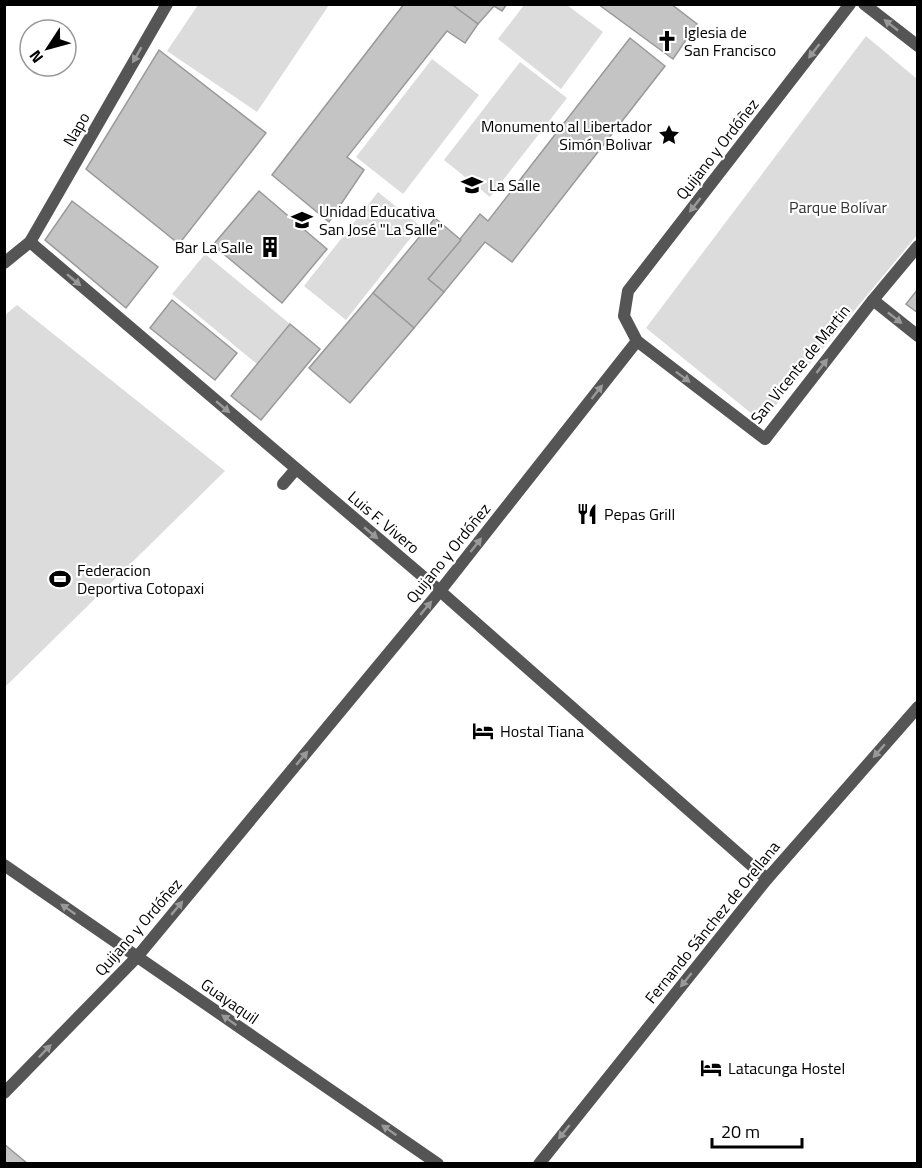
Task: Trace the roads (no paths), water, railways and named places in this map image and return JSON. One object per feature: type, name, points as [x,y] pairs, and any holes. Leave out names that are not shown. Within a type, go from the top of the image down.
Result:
[{"type":"street","name":"Napo","points":[[4,263],[30,242],[167,4]]},
{"type":"street","name":"Quijano y Ordóñez","points":[[4,1093],[137,957],[440,591],[637,341],[624,316],[628,291],[850,4]]},
{"type":"street","points":[[864,4],[918,46]]},
{"type":"street","name":"Luis F. Vivero","points":[[30,242],[440,591],[767,879]]},
{"type":"street","name":"San Vicente de Martin","points":[[637,341],[765,439],[918,246]]},
{"type":"street","points":[[873,300],[918,336]]},
{"type":"street","points":[[283,484],[296,469]]},
{"type":"street","name":"Fernando Sánchez de Orellana","points":[[539,1164],[767,879],[918,706]]},
{"type":"street","name":"Guayaquil","points":[[4,865],[438,1164]]},
{"type":"place","name":"Iglesia de San Francisco","points":[[667,41]]},
{"type":"place","name":"Monumento al Libertador Simón Bolivar","points":[[669,135]]},
{"type":"place","name":"La Salle","points":[[472,185]]},
{"type":"place","name":"Unidad Educativa San José \"La Salle\"","points":[[302,220]]},
{"type":"place","name":"Bar La Salle","points":[[270,247]]},
{"type":"place","name":"Pepas Grill","points":[[587,514]]},
{"type":"place","name":"Federacion Deportiva Cotopaxi","points":[[60,579]]},
{"type":"place","name":"Hostal Tiana","points":[[483,731]]},
{"type":"place","name":"Latacunga Hostel","points":[[711,1068]]},
{"type":"park label","name":"Parque Bolívar","points":[[838,207]]}]
